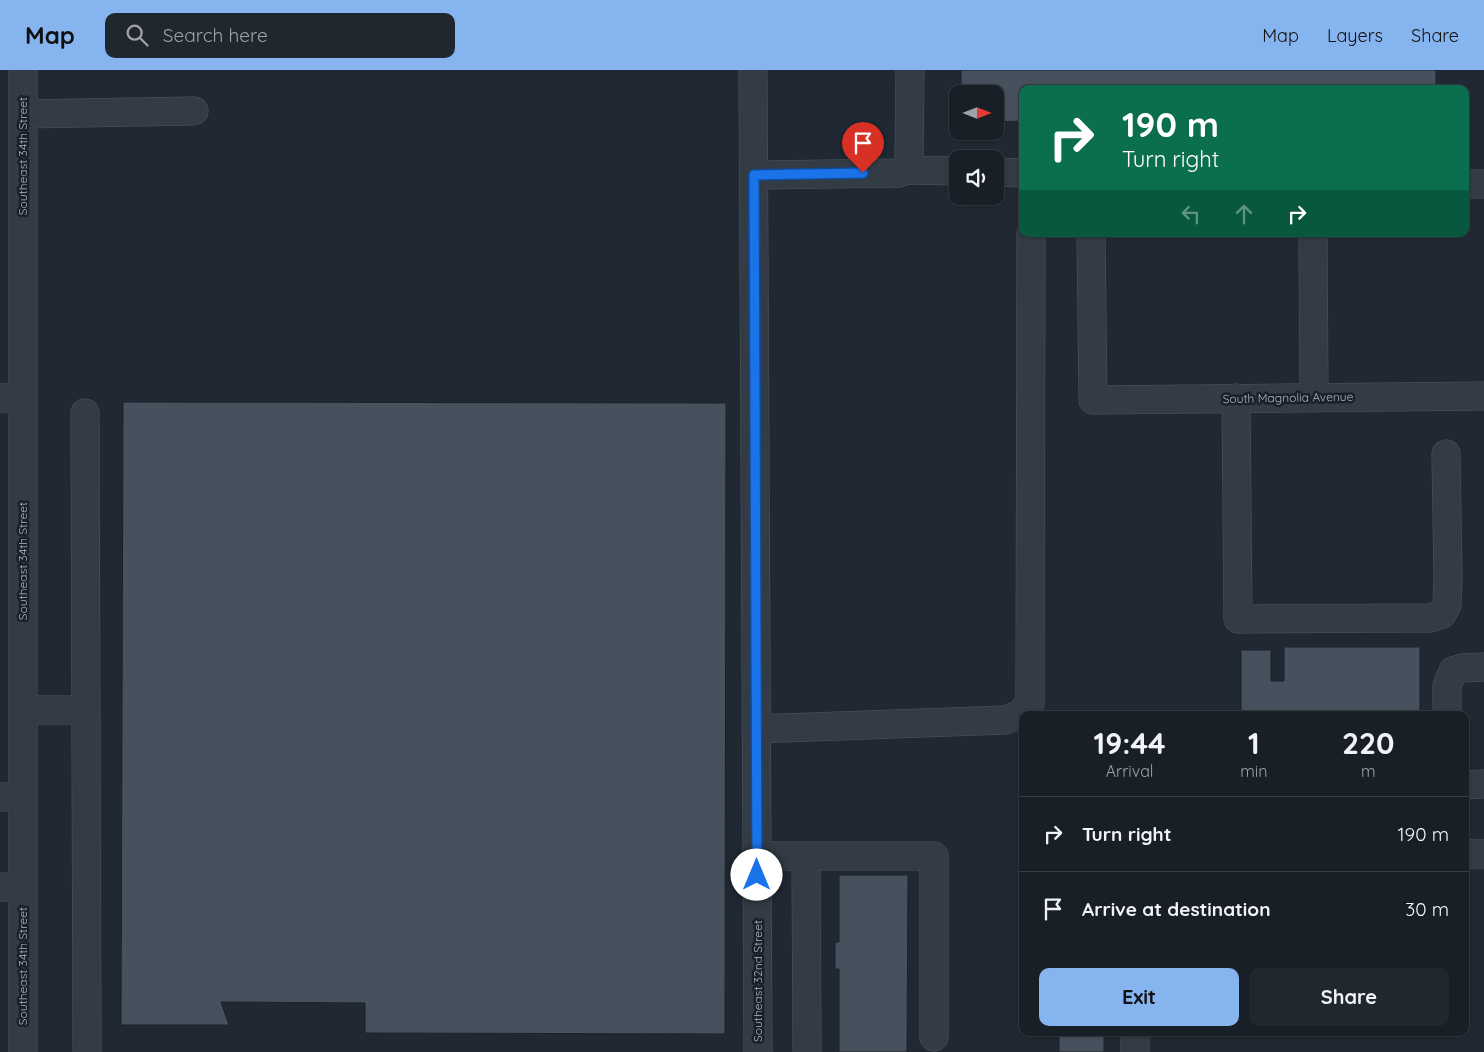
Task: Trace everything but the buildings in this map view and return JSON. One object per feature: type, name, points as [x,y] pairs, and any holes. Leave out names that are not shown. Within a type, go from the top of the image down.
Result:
[{"type":"street","name":"Southeast 34th Street","points":[[23,70],[23,114],[11,398],[23,710],[11,797],[11,887],[23,1052]]},
{"type":"street","name":"Southeast 32nd Street","points":[[754,70],[758,1052]]},
{"type":"street","points":[[907,170],[909,165],[910,70]]},
{"type":"street","points":[[23,114],[194,111]]},
{"type":"street","points":[[754,175],[899,173],[907,170],[949,172]]},
{"type":"street","points":[[1004,172],[1019,173]]},
{"type":"street","points":[[1469,184],[1484,184]]},
{"type":"street","points":[[1023,711],[1030,703],[1031,237]]},
{"type":"street","name":"South Magnolia Avenue","points":[[1091,237],[1093,400],[1484,396]]},
{"type":"street","points":[[1313,237],[1314,397]]},
{"type":"street","points":[[1236,398],[1238,619],[1430,618],[1442,614],[1447,605],[1448,596],[1446,454]]},
{"type":"street","points":[[85,413],[87,1052]]},
{"type":"street","points":[[1447,711],[1447,686],[1453,671],[1463,668],[1484,667]]},
{"type":"street","points":[[23,710],[86,710]]},
{"type":"street","points":[[756,729],[1005,720],[1019,715]]},
{"type":"street","points":[[1469,785],[1484,784]]},
{"type":"street","points":[[1469,854],[1484,854]]},
{"type":"street","points":[[757,856],[934,856],[934,1037]]},
{"type":"street","points":[[806,856],[807,1052]]},
{"type":"street","points":[[1135,1036],[1135,1052]]},
{"type":"route","points":[[757,875],[754,175],[863,173]]}]
